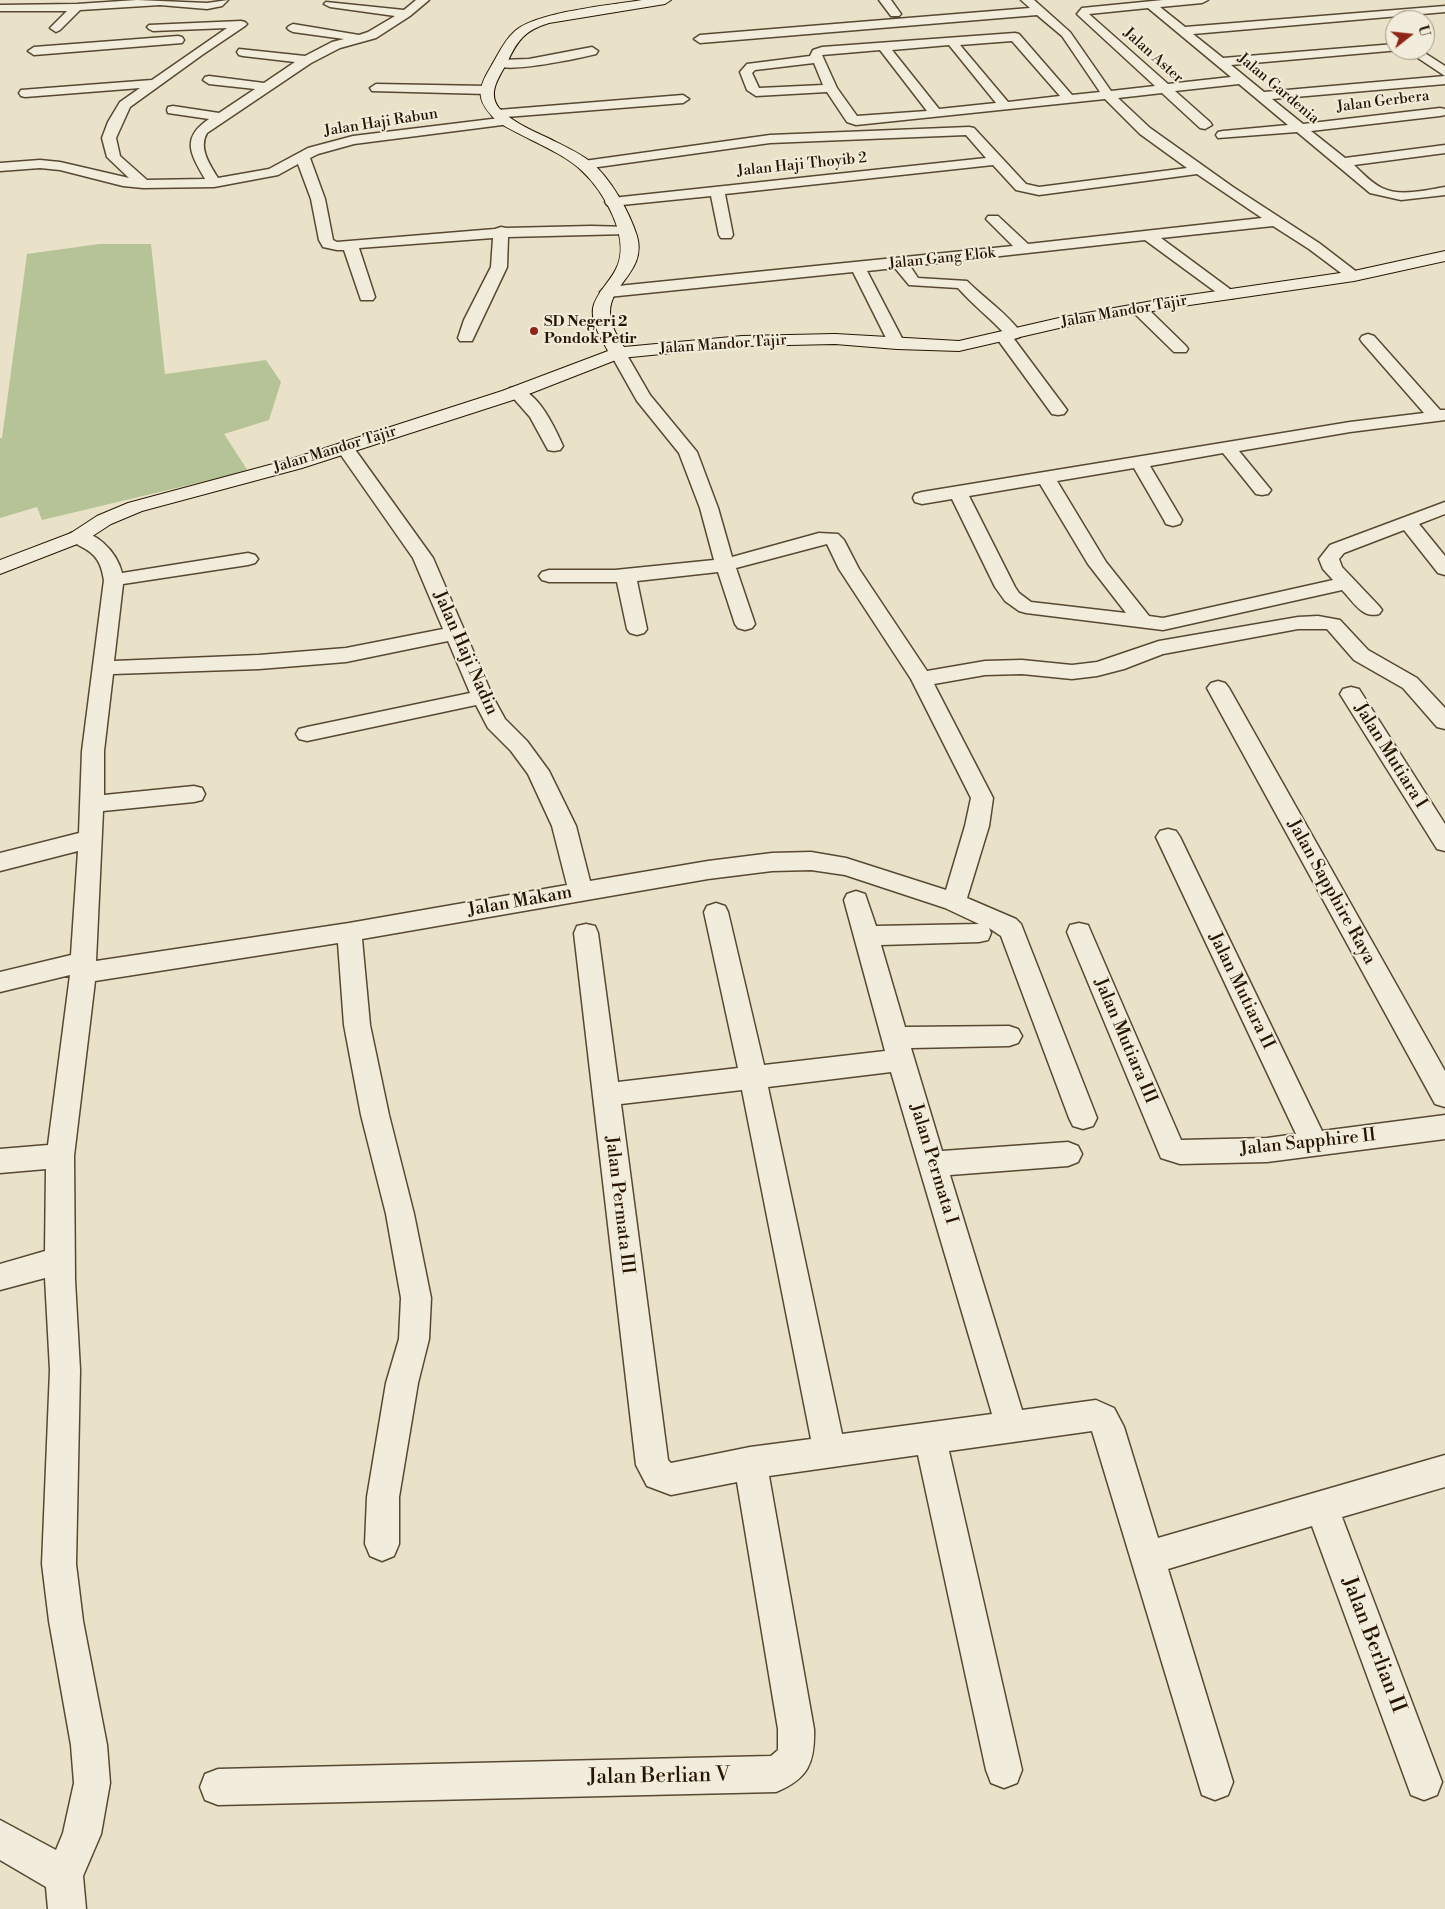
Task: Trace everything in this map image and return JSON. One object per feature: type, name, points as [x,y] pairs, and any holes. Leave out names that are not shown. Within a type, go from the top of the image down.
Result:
[{"type":"main road","points":[[618,353],[604,323],[602,308],[608,292],[620,278],[627,263],[631,247],[627,230],[604,188],[584,165],[502,117],[488,101],[487,90],[489,82],[509,46],[518,34],[528,26],[558,18],[665,0]]},
{"type":"main road","name":"Jalan Mandor Tajir","points":[[0,568],[78,537],[104,520],[135,507],[295,464],[516,392],[618,353],[742,342],[835,339],[959,346],[1059,323],[1354,276],[1445,256]]},
{"type":"street","points":[[0,8],[77,7],[160,2],[207,6],[218,4],[222,0]]},
{"type":"street","points":[[214,183],[196,150],[196,141],[202,130],[307,60],[336,45],[372,35],[406,14],[423,0]]},
{"type":"street","points":[[885,0],[894,14]]},
{"type":"street","points":[[1027,0],[1066,34],[1108,95],[1152,137],[1314,246],[1354,276]]},
{"type":"street","points":[[1151,4],[1202,0]]},
{"type":"street","points":[[1417,0],[1432,10],[1445,9]]},
{"type":"street","points":[[330,4],[406,14]]},
{"type":"street","name":"Jalan Aster","points":[[1151,4],[1086,10],[1083,14],[1205,125]]},
{"type":"street","name":"Jalan Gardenia","points":[[1151,4],[1340,163],[1375,190],[1387,196],[1445,191]]},
{"type":"street","points":[[1351,5],[1380,27]]},
{"type":"street","points":[[56,28],[77,7]]},
{"type":"street","points":[[700,39],[1040,11]]},
{"type":"street","points":[[1183,31],[1385,14]]},
{"type":"street","points":[[143,184],[114,158],[109,138],[115,122],[125,106],[241,23],[153,27]]},
{"type":"street","points":[[293,28],[363,38]]},
{"type":"street","points":[[34,51],[223,37]]},
{"type":"street","points":[[1069,99],[1015,37],[882,46],[817,53],[816,59],[831,88],[852,119],[856,121],[936,114],[1242,80]]},
{"type":"street","points":[[952,42],[1005,106]]},
{"type":"street","points":[[882,46],[936,114]]},
{"type":"street","points":[[1220,62],[1385,49]]},
{"type":"street","points":[[499,64],[529,64],[592,51]]},
{"type":"street","points":[[170,54],[198,52]]},
{"type":"street","points":[[243,52],[307,60]]},
{"type":"street","points":[[816,59],[752,67],[746,72],[753,90],[756,92],[831,88]]},
{"type":"street","points":[[1427,60],[1445,72]]},
{"type":"street","points":[[209,80],[266,87]]},
{"type":"street","points":[[1261,96],[1445,80]]},
{"type":"street","points":[[25,93],[50,91],[53,96],[80,98],[97,88],[156,83]]},
{"type":"street","points":[[376,88],[487,90]]},
{"type":"street","name":"Jalan Haji Rabun","points":[[0,167],[28,164],[47,165],[123,182],[143,184],[214,183],[260,176],[273,172],[327,146],[352,140],[502,117],[683,99]]},
{"type":"street","points":[[173,110],[221,117]]},
{"type":"street","name":"Jalan Gerbera","points":[[1224,135],[1440,112]]},
{"type":"street","points":[[584,165],[770,139],[969,131],[995,161],[1021,186],[1039,190],[1200,170]]},
{"type":"street","points":[[1340,163],[1445,149]]},
{"type":"street","points":[[303,158],[318,199],[328,244],[350,244],[501,231],[627,230]]},
{"type":"street","name":"Jalan Haji Thoyib 2","points":[[612,202],[995,161]]},
{"type":"street","points":[[717,190],[726,234]]},
{"type":"street","points":[[993,219],[1025,250]]},
{"type":"street","name":"Jalan Gang Elok","points":[[608,292],[858,268],[1275,221]]},
{"type":"street","points":[[466,338],[473,314],[487,294],[499,265],[501,231]]},
{"type":"street","points":[[1147,235],[1229,295]]},
{"type":"street","points":[[350,244],[367,298]]},
{"type":"street","points":[[898,263],[914,282],[962,284],[973,296],[987,306],[1009,335],[1058,410]]},
{"type":"street","points":[[858,268],[898,344]]},
{"type":"street","points":[[1139,309],[1180,349]]},
{"type":"street","points":[[1368,339],[1440,415]]},
{"type":"street","points":[[618,353],[643,397],[688,452],[709,508],[725,565],[745,624]]},
{"type":"street","points":[[516,392],[530,404],[548,431],[554,446]]},
{"type":"street","points":[[922,498],[1227,447],[1440,415]]},
{"type":"street","points":[[1227,447],[1262,490]]},
{"type":"street","name":"Jalan Haji Nadin","points":[[344,448],[423,558],[482,697],[496,723],[519,746],[538,771],[564,826],[581,892]]},
{"type":"street","points":[[1139,462],[1173,520]]},
{"type":"street","points":[[1046,478],[1098,564],[1143,622]]},
{"type":"street","points":[[958,492],[1005,586],[1012,597],[1026,607],[1163,624],[1185,621],[1346,583]]},
{"type":"street","points":[[1372,610],[1334,569],[1329,559],[1337,549],[1445,508]]},
{"type":"street","points":[[1407,522],[1445,569]]},
{"type":"street","points":[[0,1839],[66,1892],[82,1834],[92,1783],[89,1745],[66,1621],[59,1564],[65,1370],[60,1156],[83,968],[93,751],[114,580],[110,558],[95,546],[78,537]]},
{"type":"street","points":[[549,576],[586,579],[626,577],[725,565],[820,539],[831,538],[834,540],[849,568],[921,679],[982,798],[977,826],[954,902]]},
{"type":"street","points":[[114,580],[248,560]]},
{"type":"street","points":[[626,577],[637,629]]},
{"type":"street","points":[[921,679],[985,668],[1022,668],[1072,672],[1097,669],[1117,664],[1144,651],[1158,648],[1298,623],[1318,622],[1333,624],[1361,655],[1410,683],[1445,722]]},
{"type":"street","points":[[104,668],[240,663],[346,655],[456,633]]},
{"type":"street","name":"Jalan Sapphire Raya","points":[[1218,688],[1445,1096]]},
{"type":"street","name":"Jalan Mutiara I","points":[[1351,694],[1445,843]]},
{"type":"street","points":[[307,734],[482,697]]},
{"type":"street","points":[[92,804],[194,794]]},
{"type":"street","name":"Jalan Mutiara II","points":[[1168,837],[1314,1144]]},
{"type":"street","points":[[0,862],[90,839]]},
{"type":"street","name":"Jalan Makam","points":[[0,982],[83,968],[349,932],[717,869],[772,862],[811,861],[846,867],[954,902],[1002,923],[1012,932],[1083,1118]]},
{"type":"street","name":"Jalan Permata I","points":[[856,900],[1011,1426]]},
{"type":"street","points":[[716,912],[753,1077],[830,1452]]},
{"type":"street","points":[[349,932],[357,1025],[375,1115],[400,1214],[416,1298],[414,1339],[402,1383],[383,1497],[382,1544]]},
{"type":"street","name":"Jalan Mutiara III","points":[[1079,932],[1171,1150]]},
{"type":"street","name":"Jalan Permata III","points":[[586,933],[652,1464],[658,1475],[671,1479],[750,1463]]},
{"type":"street","points":[[866,936],[979,933]]},
{"type":"street","points":[[606,1095],[753,1077],[899,1049],[1009,1036]]},
{"type":"street","name":"Jalan Sapphire II","points":[[1171,1150],[1180,1152],[1267,1150],[1445,1127]]},
{"type":"street","points":[[934,1164],[1068,1154]]},
{"type":"street","points":[[0,1161],[60,1156]]},
{"type":"street","points":[[0,1277],[61,1260]]},
{"type":"street","points":[[750,1463],[1096,1415],[1103,1419],[1108,1427],[1215,1782]]},
{"type":"street","points":[[930,1438],[1004,1770]]},
{"type":"street","name":"Jalan Berlian V","points":[[218,1787],[776,1774],[788,1768],[796,1757],[796,1729],[750,1463]]},
{"type":"street","points":[[1147,1558],[1445,1471]]},
{"type":"street","name":"Jalan Berlian II","points":[[1322,1508],[1424,1782]]},
{"type":"green space","points":[[99,244],[151,244],[165,374],[266,360],[281,382],[269,420],[224,434],[248,471],[42,520],[37,507],[0,518],[0,438],[2,438],[27,254]]},
{"type":"place","name":"SD Negeri 2 Pondok Petir","points":[[534,331]]}]
